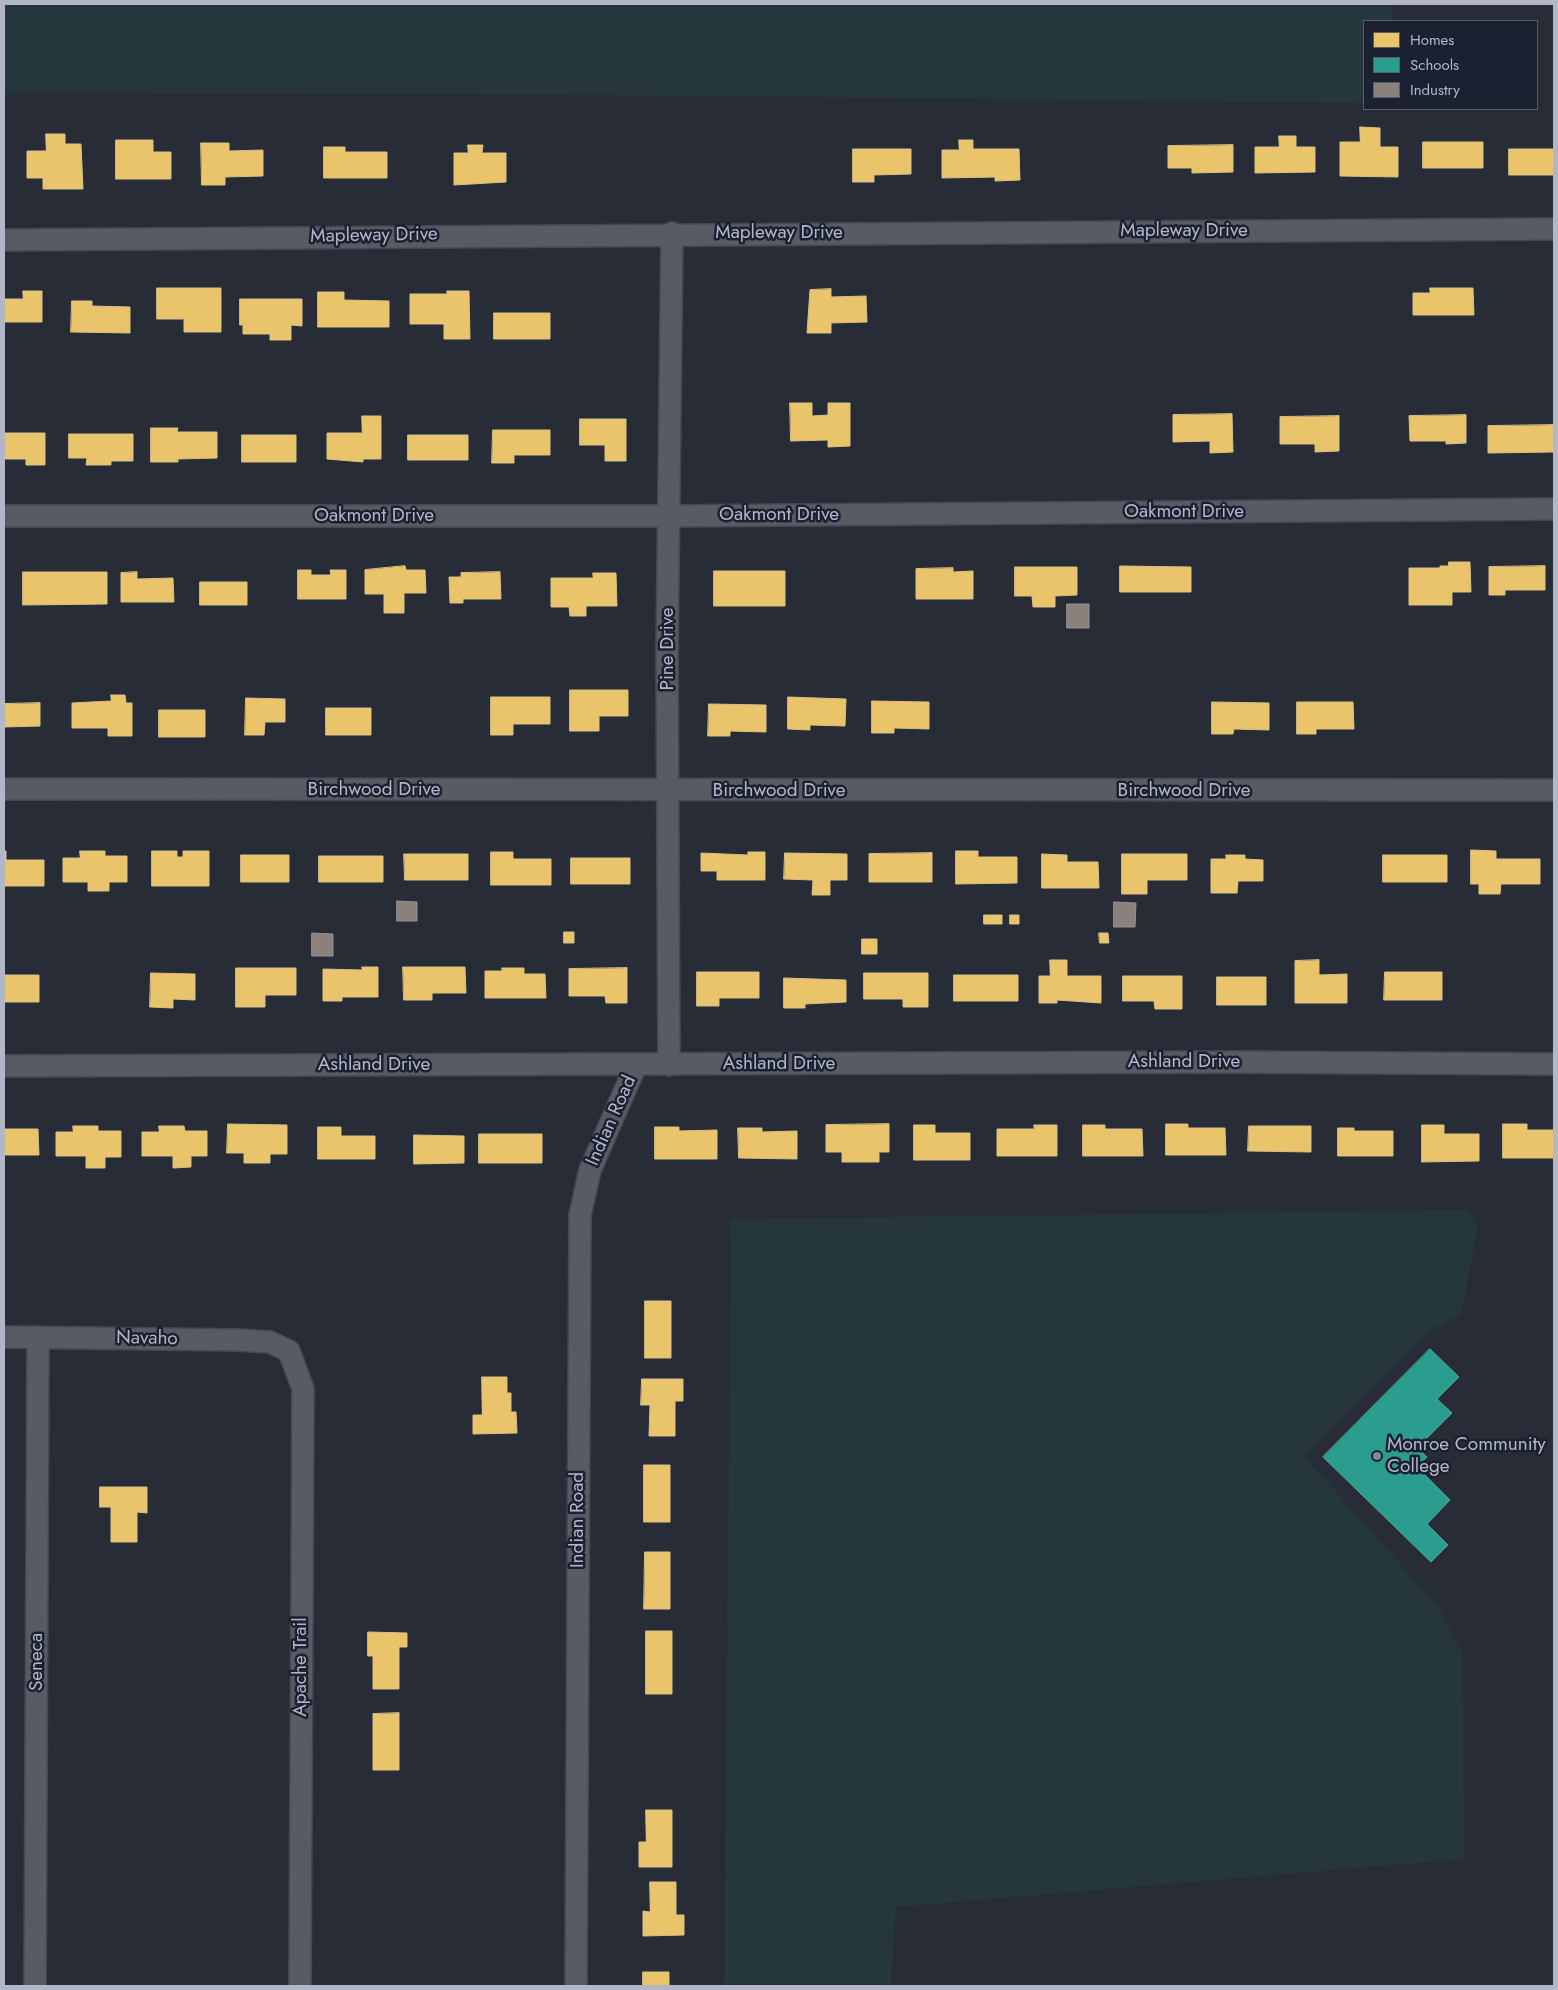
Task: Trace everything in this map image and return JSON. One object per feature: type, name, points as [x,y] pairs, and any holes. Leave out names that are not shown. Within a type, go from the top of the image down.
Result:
[{"type":"street","name":"Mapleway Drive","points":[[4,240],[672,233],[1554,229]]},
{"type":"street","name":"Pine Drive","points":[[669,1065],[670,791],[667,653],[672,233]]},
{"type":"street","name":"Oakmont Drive","points":[[4,516],[670,516],[1554,509]]},
{"type":"street","name":"Birchwood Drive","points":[[4,789],[670,791],[1554,790]]},
{"type":"street","name":"Ashland Drive","points":[[4,1066],[1234,1062],[1554,1064]]},
{"type":"street","name":"Indian Road","points":[[576,1986],[580,1215],[590,1170],[636,1065]]},
{"type":"street","name":"Navaho","points":[[4,1337],[238,1340],[270,1342],[289,1351]]},
{"type":"street","name":"Seneca","points":[[35,1986],[38,1337]]},
{"type":"street","name":"Apache Trail","points":[[289,1351],[302,1389],[300,1986]]},
{"type":"shaded area","points":[[4,4],[1392,4],[1392,20],[1363,20],[1363,103],[616,95],[4,93]]},
{"type":"shaded area","points":[[1467,1210],[1478,1227],[1461,1314],[1431,1331],[1305,1457],[1440,1609],[1463,1653],[1464,1859],[896,1907],[891,1984],[855,1986],[724,1986],[731,1219]]},
{"type":"building: Homes","points":[[1360,127],[1380,128],[1380,147],[1398,147],[1398,177],[1340,176],[1340,142],[1360,142]]},
{"type":"building: Homes","points":[[46,134],[65,134],[65,144],[81,144],[83,189],[43,189],[43,178],[27,178],[27,151],[46,151]]},
{"type":"building: Homes","points":[[1279,136],[1296,136],[1296,147],[1315,147],[1315,172],[1255,173],[1255,147],[1279,147]]},
{"type":"building: Homes","points":[[116,140],[153,140],[153,152],[171,152],[171,179],[116,179]]},
{"type":"building: Homes","points":[[959,140],[973,140],[973,149],[1019,149],[1020,180],[995,181],[995,177],[942,178],[942,150],[959,150]]},
{"type":"building: Homes","points":[[1423,142],[1483,142],[1483,168],[1423,168]]},
{"type":"building: Homes","points":[[201,143],[229,143],[229,151],[263,150],[263,176],[225,177],[225,185],[202,185]]},
{"type":"building: Homes","points":[[468,145],[483,145],[482,153],[506,153],[506,182],[454,185],[454,153],[468,153]]},
{"type":"building: Homes","points":[[1233,145],[1233,172],[1192,173],[1192,168],[1168,168],[1168,146]]},
{"type":"building: Homes","points":[[324,147],[345,147],[345,152],[387,152],[387,178],[324,178]]},
{"type":"building: Homes","points":[[853,149],[911,149],[911,174],[874,175],[874,182],[853,182]]},
{"type":"building: Homes","points":[[1509,149],[1554,149],[1554,175],[1509,175]]},
{"type":"building: Homes","points":[[157,288],[221,288],[221,332],[184,332],[184,319],[157,319]]},
{"type":"building: Homes","points":[[1430,288],[1473,288],[1474,315],[1413,315],[1413,293],[1430,293]]},
{"type":"building: Homes","points":[[831,289],[831,297],[866,296],[867,322],[831,323],[831,333],[807,333],[810,290]]},
{"type":"building: Homes","points":[[23,291],[42,291],[42,322],[4,322],[4,299],[23,299]]},
{"type":"building: Homes","points":[[447,291],[469,291],[470,339],[444,339],[444,324],[410,324],[410,294],[447,294]]},
{"type":"building: Homes","points":[[318,292],[344,292],[344,300],[389,301],[389,327],[318,327]]},
{"type":"building: Homes","points":[[240,299],[302,299],[302,326],[291,325],[291,340],[270,340],[270,334],[243,334],[243,325],[240,325]]},
{"type":"building: Homes","points":[[72,301],[92,301],[92,306],[130,307],[130,333],[71,332]]},
{"type":"building: Homes","points":[[494,313],[550,313],[550,339],[494,339]]},
{"type":"building: Homes","points":[[790,403],[812,403],[812,416],[828,415],[828,403],[850,403],[850,446],[828,447],[828,440],[791,441]]},
{"type":"building: Homes","points":[[1232,414],[1233,452],[1210,453],[1210,441],[1173,442],[1173,415]]},
{"type":"building: Homes","points":[[1466,415],[1466,443],[1446,444],[1446,441],[1410,441],[1409,416]]},
{"type":"building: Homes","points":[[362,416],[381,416],[381,459],[363,459],[363,462],[327,459],[327,433],[362,433]]},
{"type":"building: Homes","points":[[1339,416],[1339,451],[1315,452],[1315,444],[1280,444],[1280,417]]},
{"type":"building: Homes","points":[[580,419],[626,419],[626,461],[605,461],[605,445],[580,445]]},
{"type":"building: Homes","points":[[1553,425],[1553,452],[1488,453],[1488,426]]},
{"type":"building: Homes","points":[[151,428],[178,428],[177,432],[217,432],[217,458],[178,459],[178,462],[151,462]]},
{"type":"building: Homes","points":[[493,430],[550,430],[550,455],[514,455],[514,463],[492,463]]},
{"type":"building: Homes","points":[[4,433],[45,433],[45,465],[26,465],[26,459],[4,459]]},
{"type":"building: Homes","points":[[69,434],[133,434],[133,461],[111,461],[111,465],[86,465],[87,458],[69,458]]},
{"type":"building: Homes","points":[[242,435],[296,435],[296,462],[242,462]]},
{"type":"building: Homes","points":[[408,435],[468,435],[468,460],[408,460]]},
{"type":"building: Homes","points":[[1449,562],[1470,562],[1471,592],[1452,592],[1452,605],[1409,605],[1409,568],[1440,568],[1440,566],[1448,566]]},
{"type":"building: Homes","points":[[405,566],[406,570],[425,570],[426,593],[404,593],[404,613],[384,613],[384,594],[365,594],[365,570]]},
{"type":"building: Homes","points":[[1120,566],[1191,567],[1191,592],[1120,592]]},
{"type":"building: Homes","points":[[1545,566],[1545,590],[1505,590],[1505,595],[1489,595],[1489,567]]},
{"type":"building: Homes","points":[[1015,567],[1077,567],[1077,595],[1055,596],[1055,607],[1033,607],[1032,596],[1015,596]]},
{"type":"building: Homes","points":[[953,568],[953,572],[973,571],[973,599],[916,599],[916,569]]},
{"type":"building: Homes","points":[[298,570],[311,570],[311,575],[331,575],[330,570],[346,570],[346,599],[298,599]]},
{"type":"building: Homes","points":[[714,571],[785,571],[785,606],[714,606]]},
{"type":"building: Homes","points":[[23,572],[107,572],[107,604],[23,605]]},
{"type":"building: Homes","points":[[137,572],[137,579],[173,578],[174,602],[121,602],[121,573]]},
{"type":"building: Homes","points":[[500,572],[501,599],[463,599],[463,603],[450,603],[449,577],[461,577],[461,573]]},
{"type":"building: Homes","points":[[593,573],[616,573],[617,606],[586,606],[586,616],[570,616],[569,607],[551,607],[551,578],[593,578]]},
{"type":"building: Homes","points":[[200,582],[247,582],[247,605],[200,605]]},
{"type":"building: Homes","points":[[570,690],[628,690],[628,716],[599,716],[599,731],[570,731]]},
{"type":"building: Homes","points":[[111,695],[125,695],[126,703],[132,703],[132,736],[108,736],[108,728],[72,728],[72,703],[111,701]]},
{"type":"building: Homes","points":[[491,697],[550,697],[550,724],[513,724],[513,735],[491,735]]},
{"type":"building: Homes","points":[[788,697],[846,699],[845,726],[810,725],[810,730],[788,729]]},
{"type":"building: Homes","points":[[246,698],[285,699],[285,722],[265,722],[264,735],[245,735]]},
{"type":"building: Homes","points":[[872,701],[929,702],[929,729],[894,728],[894,733],[872,733]]},
{"type":"building: Homes","points":[[1212,702],[1269,703],[1269,730],[1234,729],[1233,734],[1212,734]]},
{"type":"building: Homes","points":[[1297,702],[1353,702],[1354,729],[1316,729],[1316,734],[1297,734]]},
{"type":"building: Homes","points":[[40,703],[40,726],[4,727],[4,704]]},
{"type":"building: Homes","points":[[709,704],[766,705],[766,732],[730,731],[730,736],[708,736]]},
{"type":"building: Homes","points":[[326,708],[371,708],[371,735],[326,735]]},
{"type":"building: Homes","points":[[159,710],[205,710],[205,737],[159,737]]},
{"type":"building: Homes","points":[[1471,850],[1496,851],[1496,859],[1540,859],[1540,884],[1501,884],[1500,894],[1479,894],[1479,884],[1471,884]]},
{"type":"building: Homes","points":[[4,851],[6,851],[6,860],[44,860],[44,886],[4,886]]},
{"type":"building: Homes","points":[[80,851],[105,851],[105,856],[127,856],[127,882],[109,882],[109,891],[88,891],[88,882],[63,882],[63,858],[80,858]]},
{"type":"building: Homes","points":[[152,851],[177,851],[177,857],[183,857],[183,851],[209,851],[209,886],[152,886]]},
{"type":"building: Homes","points":[[956,851],[978,851],[978,857],[1017,857],[1017,883],[956,884]]},
{"type":"building: Homes","points":[[491,852],[513,852],[513,859],[551,859],[551,885],[491,885]]},
{"type":"building: Homes","points":[[748,852],[765,852],[765,880],[717,880],[717,871],[701,871],[701,853],[748,855]]},
{"type":"building: Homes","points":[[785,853],[847,854],[847,880],[830,880],[830,895],[812,895],[813,880],[784,879]]},
{"type":"building: Homes","points":[[932,853],[932,882],[869,882],[869,854]]},
{"type":"building: Homes","points":[[404,854],[468,854],[468,880],[405,880]]},
{"type":"building: Homes","points":[[1042,854],[1067,855],[1067,862],[1098,862],[1099,888],[1042,888]]},
{"type":"building: Homes","points":[[1122,854],[1187,854],[1187,880],[1147,880],[1147,894],[1122,894]]},
{"type":"building: Homes","points":[[241,855],[289,855],[289,882],[241,882]]},
{"type":"building: Homes","points":[[1226,855],[1245,855],[1245,859],[1263,860],[1263,881],[1238,881],[1237,893],[1211,893],[1211,859],[1226,859]]},
{"type":"building: Homes","points":[[1383,855],[1447,855],[1447,882],[1383,882]]},
{"type":"building: Homes","points":[[319,856],[383,856],[383,882],[319,882]]},
{"type":"building: Homes","points":[[571,858],[630,858],[630,884],[571,884]]},
{"type":"building: Homes","points":[[984,915],[1002,915],[1002,924],[984,924]]},
{"type":"building: Homes","points":[[1010,915],[1019,915],[1019,924],[1010,924]]},
{"type":"building: Homes","points":[[564,932],[574,932],[574,943],[564,943]]},
{"type":"building: Homes","points":[[1099,933],[1108,933],[1109,943],[1100,943]]},
{"type":"building: Homes","points":[[862,939],[877,939],[877,954],[862,954]]},
{"type":"building: Homes","points":[[1050,960],[1067,960],[1067,976],[1101,976],[1101,1003],[1057,1000],[1057,1003],[1039,1003],[1039,976],[1050,976]]},
{"type":"building: Homes","points":[[1319,960],[1319,975],[1347,974],[1347,1003],[1295,1003],[1295,961]]},
{"type":"building: Homes","points":[[362,967],[378,967],[378,997],[342,997],[342,1001],[323,1001],[323,969],[362,970]]},
{"type":"building: Homes","points":[[403,967],[465,967],[466,993],[432,993],[432,1000],[404,1000]]},
{"type":"building: Homes","points":[[236,968],[296,968],[296,995],[265,995],[265,1007],[236,1007]]},
{"type":"building: Homes","points":[[502,968],[524,968],[524,974],[545,974],[546,998],[485,998],[485,971],[502,971]]},
{"type":"building: Homes","points":[[627,968],[627,1003],[606,1003],[605,996],[569,996],[569,969]]},
{"type":"building: Homes","points":[[697,972],[759,972],[759,998],[719,998],[719,1006],[697,1006]]},
{"type":"building: Homes","points":[[1385,972],[1442,972],[1442,1000],[1384,1000]]},
{"type":"building: Homes","points":[[151,973],[195,974],[195,1000],[173,999],[173,1008],[150,1007]]},
{"type":"building: Homes","points":[[864,973],[928,973],[928,1007],[903,1007],[903,999],[864,999]]},
{"type":"building: Homes","points":[[4,975],[39,975],[39,1002],[4,1002]]},
{"type":"building: Homes","points":[[954,975],[1018,975],[1018,1001],[954,1001]]},
{"type":"building: Homes","points":[[1123,976],[1182,976],[1182,1009],[1155,1009],[1154,1001],[1123,1001]]},
{"type":"building: Homes","points":[[1217,977],[1266,977],[1266,1005],[1217,1005]]},
{"type":"building: Homes","points":[[784,978],[846,980],[846,1002],[805,1004],[805,1008],[784,1008]]},
{"type":"building: Homes","points":[[228,1124],[287,1125],[287,1154],[270,1154],[270,1163],[244,1163],[244,1153],[227,1153]]},
{"type":"building: Homes","points":[[889,1124],[889,1152],[879,1152],[879,1162],[842,1162],[842,1152],[826,1152],[826,1125]]},
{"type":"building: Homes","points":[[1166,1124],[1188,1124],[1188,1128],[1225,1128],[1226,1155],[1166,1155]]},
{"type":"building: Homes","points":[[1503,1124],[1527,1124],[1527,1130],[1554,1130],[1554,1158],[1503,1158]]},
{"type":"building: Homes","points":[[914,1125],[935,1125],[935,1133],[970,1133],[970,1160],[914,1160]]},
{"type":"building: Homes","points":[[1034,1125],[1057,1125],[1057,1156],[997,1156],[997,1129],[1034,1129]]},
{"type":"building: Homes","points":[[1083,1125],[1105,1125],[1105,1129],[1142,1129],[1143,1156],[1083,1156]]},
{"type":"building: Homes","points":[[1422,1125],[1444,1125],[1444,1134],[1479,1134],[1479,1161],[1422,1162]]},
{"type":"building: Homes","points":[[73,1126],[98,1126],[98,1131],[121,1131],[121,1157],[105,1157],[105,1168],[86,1168],[86,1156],[56,1156],[56,1132],[73,1132]]},
{"type":"building: Homes","points":[[159,1126],[184,1126],[185,1131],[207,1131],[207,1156],[191,1156],[191,1167],[173,1168],[173,1156],[142,1156],[142,1132],[159,1132]]},
{"type":"building: Homes","points":[[1249,1126],[1311,1126],[1311,1152],[1248,1151]]},
{"type":"building: Homes","points":[[318,1127],[341,1127],[341,1136],[375,1136],[375,1159],[318,1159]]},
{"type":"building: Homes","points":[[655,1127],[679,1127],[679,1131],[717,1130],[717,1159],[655,1159]]},
{"type":"building: Homes","points":[[738,1128],[762,1128],[762,1132],[797,1131],[797,1159],[739,1158]]},
{"type":"building: Homes","points":[[1338,1128],[1354,1128],[1354,1131],[1393,1131],[1393,1156],[1338,1156]]},
{"type":"building: Homes","points":[[4,1129],[38,1129],[39,1155],[4,1155]]},
{"type":"building: Homes","points":[[479,1134],[542,1134],[542,1163],[479,1163]]},
{"type":"building: Homes","points":[[414,1135],[464,1136],[464,1163],[414,1164]]},
{"type":"building: Homes","points":[[645,1301],[671,1301],[671,1358],[645,1358]]},
{"type":"building: Homes","points":[[482,1377],[507,1377],[507,1393],[511,1393],[511,1412],[516,1412],[517,1433],[473,1434],[473,1415],[482,1415]]},
{"type":"building: Homes","points":[[642,1379],[683,1379],[683,1401],[675,1401],[675,1436],[649,1436],[650,1405],[641,1405]]},
{"type":"building: Homes","points":[[644,1465],[670,1465],[670,1522],[644,1522]]},
{"type":"building: Homes","points":[[100,1487],[147,1487],[147,1513],[137,1512],[137,1542],[111,1542],[111,1507],[100,1507]]},
{"type":"building: Homes","points":[[645,1552],[670,1552],[670,1609],[644,1609]]},
{"type":"building: Homes","points":[[646,1631],[672,1631],[672,1694],[646,1694]]},
{"type":"building: Homes","points":[[368,1632],[407,1633],[407,1647],[399,1647],[399,1689],[373,1689],[373,1656],[368,1656]]},
{"type":"building: Homes","points":[[399,1713],[399,1770],[373,1770],[373,1714]]},
{"type":"building: Homes","points":[[646,1810],[672,1810],[672,1867],[639,1867],[639,1842],[646,1842]]},
{"type":"building: Homes","points":[[650,1882],[676,1882],[676,1915],[684,1915],[684,1935],[643,1936],[643,1911],[650,1912]]},
{"type":"building: Homes","points":[[643,1972],[669,1972],[669,1986],[643,1986]]},
{"type":"building: Schools","points":[[1430,1349],[1459,1377],[1437,1399],[1452,1413],[1417,1448],[1427,1457],[1417,1467],[1450,1500],[1427,1524],[1448,1545],[1431,1562],[1323,1457]]},
{"type":"building: Industry","points":[[1067,604],[1089,604],[1089,628],[1067,628]]},
{"type":"building: Industry","points":[[397,901],[417,902],[417,921],[397,921]]},
{"type":"building: Industry","points":[[1114,902],[1136,903],[1135,927],[1114,927]]},
{"type":"building: Industry","points":[[312,933],[333,934],[333,956],[312,956]]},
{"type":"place","name":"Monroe Community College","points":[[1377,1456]]}]
